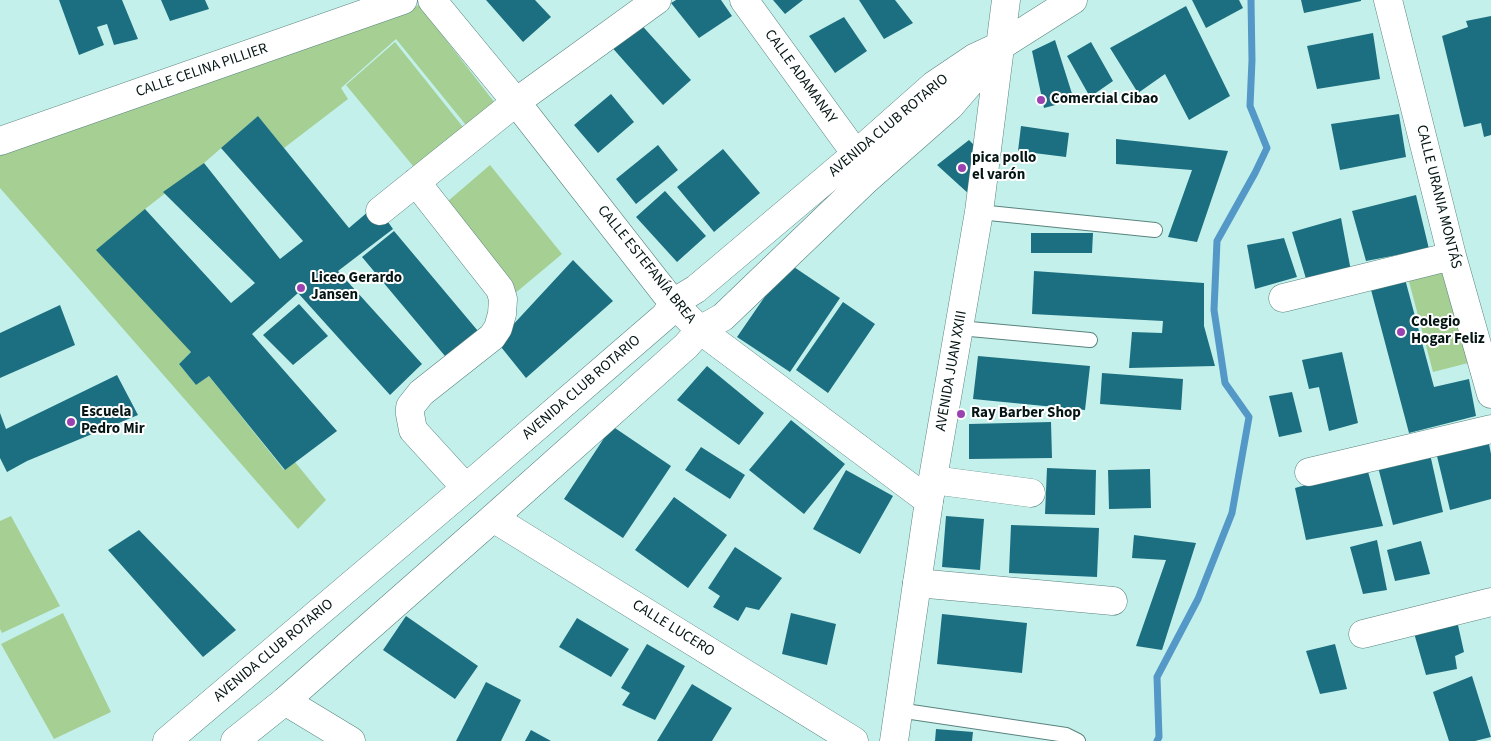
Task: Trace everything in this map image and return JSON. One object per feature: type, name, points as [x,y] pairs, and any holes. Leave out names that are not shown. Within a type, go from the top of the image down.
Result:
[{"type":"street","name":"CALLE CELINA PILLIER","points":[[0,141],[403,0]]},
{"type":"street","name":"CALLE ESTEFANÍA BREA","points":[[432,0],[516,102],[673,303],[700,330],[931,491]]},
{"type":"street","points":[[380,211],[516,102],[657,0]]},
{"type":"street","name":"CALLE ADAMANAY","points":[[744,0],[856,154]]},
{"type":"street","name":"AVENIDA JUAN XXIII","points":[[894,741],[931,491],[960,328],[978,212],[1002,45],[1006,0]]},
{"type":"street","name":"AVENIDA CLUB ROTARIO","points":[[167,741],[466,488],[665,316],[673,303],[696,290],[934,85],[974,58],[1002,45],[1073,0]]},
{"type":"street","name":"CALLE URANIA MONTÁS","points":[[1388,0],[1452,256],[1491,394]]},
{"type":"street","name":"AVENIDA CLUB ROTARIO","points":[[235,741],[285,701],[493,518],[686,346],[700,330],[724,317],[867,179],[950,106],[1002,45]]},
{"type":"street","points":[[416,182],[500,289],[503,299],[502,314],[498,328],[492,337],[421,393],[410,407],[413,430],[466,488]]},
{"type":"street","points":[[1283,298],[1452,256]]},
{"type":"street","points":[[1310,472],[1491,429]]},
{"type":"street","points":[[931,491],[1031,493]]},
{"type":"street","name":"CALLE LUCERO","points":[[493,518],[854,741]]},
{"type":"street","points":[[917,583],[1113,601]]},
{"type":"street","points":[[1363,634],[1491,602]]},
{"type":"street","points":[[285,701],[351,741]]},
{"type":"lane","points":[[978,212],[1155,230]]},
{"type":"lane","points":[[960,328],[1090,340]]},
{"type":"lane","points":[[898,710],[1066,735],[1078,741]]},
{"type":"green space","points":[[419,5],[498,107],[470,130],[396,39],[341,88],[348,99],[284,148],[258,116],[204,163],[145,209],[191,352],[179,364],[196,385],[209,376],[284,470],[295,462],[326,500],[298,529],[0,188],[0,153]]},
{"type":"green space","points":[[395,42],[467,132],[418,172],[346,85]]},
{"type":"green space","points":[[490,165],[562,254],[513,295],[441,207]]},
{"type":"green space","points":[[1447,265],[1472,362],[1433,372],[1407,274]]},
{"type":"green space","points":[[11,516],[60,606],[2,633],[0,629],[0,521]]},
{"type":"green space","points":[[63,613],[111,712],[54,739],[1,644]]},
{"type":"building","points":[[59,0],[122,0],[138,39],[114,45],[107,24],[97,27],[104,45],[79,55]]},
{"type":"building","points":[[161,0],[205,0],[209,9],[170,21]]},
{"type":"building","points":[[486,0],[535,0],[551,17],[523,42]]},
{"type":"building","points":[[676,0],[721,0],[732,16],[699,38],[671,3]]},
{"type":"building","points":[[773,0],[803,0],[785,14]]},
{"type":"building","points":[[859,0],[895,0],[913,23],[884,39]]},
{"type":"building","points":[[1192,0],[1239,0],[1243,8],[1206,28]]},
{"type":"building","points":[[1301,0],[1361,0],[1361,1],[1304,13]]},
{"type":"building","points":[[1186,6],[1230,96],[1189,120],[1165,74],[1138,93],[1110,48]]},
{"type":"building","points":[[1491,16],[1491,135],[1484,137],[1481,123],[1464,127],[1442,36],[1468,27],[1466,21]]},
{"type":"building","points":[[844,17],[867,51],[835,73],[809,36]]},
{"type":"building","points":[[637,20],[691,80],[663,105],[609,44]]},
{"type":"building","points":[[1373,33],[1380,79],[1317,89],[1307,46]]},
{"type":"building","points":[[1055,40],[1074,100],[1044,108],[1032,51]]},
{"type":"building","points":[[1091,42],[1113,81],[1090,97],[1067,56]]},
{"type":"building","points":[[611,94],[634,122],[598,153],[574,125]]},
{"type":"building","points":[[1399,114],[1406,157],[1340,170],[1331,124]]},
{"type":"building","name":"Liceo Gerardo Jansen","points":[[258,116],[349,228],[376,205],[393,229],[338,271],[422,364],[390,395],[298,293],[252,334],[337,431],[285,470],[209,376],[196,385],[179,364],[191,352],[96,250],[145,209],[231,303],[255,283],[163,192],[204,163],[280,259],[303,241],[221,148]]},
{"type":"building","points":[[1021,126],[1069,133],[1066,157],[1018,151]]},
{"type":"building","points":[[1116,139],[1228,151],[1197,242],[1168,237],[1192,170],[1116,164]]},
{"type":"building","points":[[969,140],[978,149],[970,195],[937,165]]},
{"type":"building","points":[[658,145],[678,170],[636,204],[616,179]]},
{"type":"building","points":[[723,149],[760,193],[714,232],[677,187]]},
{"type":"building","points":[[665,191],[706,236],[677,262],[636,217]]},
{"type":"building","points":[[1416,195],[1429,249],[1366,261],[1352,211]]},
{"type":"building","points":[[1341,218],[1351,271],[1307,282],[1292,232]]},
{"type":"building","points":[[394,231],[483,337],[450,362],[362,257]]},
{"type":"building","points":[[1031,233],[1093,233],[1092,253],[1031,253]]},
{"type":"building","points":[[1284,238],[1297,277],[1255,289],[1247,245]]},
{"type":"building","points":[[573,260],[613,301],[526,378],[497,342]]},
{"type":"building","points":[[788,263],[840,298],[790,372],[737,337]]},
{"type":"building","points":[[1034,271],[1204,283],[1204,326],[1215,366],[1129,368],[1132,332],[1162,333],[1163,321],[1032,314]]},
{"type":"building","name":"Colegio Hogar Feliz","points":[[1405,279],[1434,387],[1469,379],[1476,416],[1409,433],[1370,286]]},
{"type":"building","points":[[843,302],[875,324],[828,393],[796,370]]},
{"type":"building","points":[[299,304],[328,336],[293,365],[263,335]]},
{"type":"building","points":[[60,305],[75,345],[0,378],[0,333]]},
{"type":"building","points":[[1342,352],[1358,423],[1329,431],[1319,387],[1309,389],[1302,360]]},
{"type":"building","points":[[978,356],[1090,366],[1085,410],[973,399]]},
{"type":"building","points":[[707,366],[764,413],[739,445],[677,400]]},
{"type":"building","points":[[1102,373],[1183,379],[1181,410],[1100,404]]},
{"type":"building","name":"Escuela Pedro Mir","points":[[117,375],[138,415],[27,461],[7,472],[0,458],[0,413],[6,429]]},
{"type":"building","points":[[1292,392],[1302,432],[1279,437],[1269,396]]},
{"type":"building","points":[[791,420],[845,464],[804,514],[749,470]]},
{"type":"building","points":[[1051,422],[1052,458],[969,459],[969,424]]},
{"type":"building","points":[[612,426],[671,466],[623,538],[564,499]]},
{"type":"building","points":[[1488,439],[1491,454],[1491,499],[1450,510],[1436,452]]},
{"type":"building","points":[[701,447],[745,475],[730,499],[685,470]]},
{"type":"building","points":[[1430,454],[1443,512],[1393,525],[1378,467]]},
{"type":"building","points":[[1047,468],[1096,470],[1095,515],[1045,514]]},
{"type":"building","points":[[1367,468],[1383,526],[1306,540],[1295,488]]},
{"type":"building","points":[[1150,469],[1151,508],[1109,509],[1108,470]]},
{"type":"building","points":[[846,470],[893,496],[860,554],[813,529]]},
{"type":"building","points":[[674,497],[727,535],[688,588],[635,550]]},
{"type":"building","points":[[946,516],[984,519],[980,570],[942,567]]},
{"type":"building","points":[[1011,525],[1099,528],[1097,577],[1009,573]]},
{"type":"building","points":[[139,530],[236,630],[203,657],[108,550]]},
{"type":"building","points":[[1134,535],[1196,543],[1162,650],[1136,646],[1166,560],[1132,558]]},
{"type":"building","points":[[1377,540],[1387,590],[1363,594],[1350,547]]},
{"type":"building","points":[[1421,541],[1430,574],[1395,581],[1387,550]]},
{"type":"building","points":[[735,547],[782,578],[759,610],[746,607],[738,621],[713,607],[720,596],[708,588]]},
{"type":"building","points":[[791,613],[836,624],[827,665],[782,654]]},
{"type":"building","points":[[942,614],[1027,623],[1022,673],[937,664]]},
{"type":"building","points":[[406,616],[478,666],[455,699],[383,650]]},
{"type":"building","points":[[1456,616],[1464,652],[1455,656],[1457,669],[1426,675],[1412,626]]},
{"type":"building","points":[[577,618],[629,649],[611,677],[559,647]]},
{"type":"building","points":[[647,644],[685,666],[655,720],[622,705],[630,693],[621,688]]},
{"type":"building","points":[[1335,644],[1347,689],[1320,694],[1306,651]]},
{"type":"building","points":[[1472,676],[1491,737],[1475,741],[1449,741],[1433,692]]},
{"type":"building","points":[[486,682],[521,700],[501,741],[456,741]]},
{"type":"building","points":[[692,684],[732,708],[712,741],[657,741]]},
{"type":"building","points":[[936,729],[973,732],[972,741],[935,741]]},
{"type":"building","points":[[531,730],[551,741],[525,741]]},
{"type":"waterway","points":[[1157,741],[1159,737],[1157,677],[1198,599],[1232,513],[1249,417],[1225,383],[1214,310],[1217,241],[1267,148],[1250,106],[1252,60],[1251,0]]},
{"type":"place","name":"Comercial Cibao","points":[[1041,100]]},
{"type":"place","name":"pica pollo el varón","points":[[962,168]]},
{"type":"place","name":"Liceo Gerardo Jansen","points":[[301,288]]},
{"type":"place","name":"Colegio Hogar Feliz","points":[[1401,332]]},
{"type":"place","name":"Ray Barber Shop","points":[[961,414]]},
{"type":"place","name":"Escuela Pedro Mir","points":[[71,422]]}]
